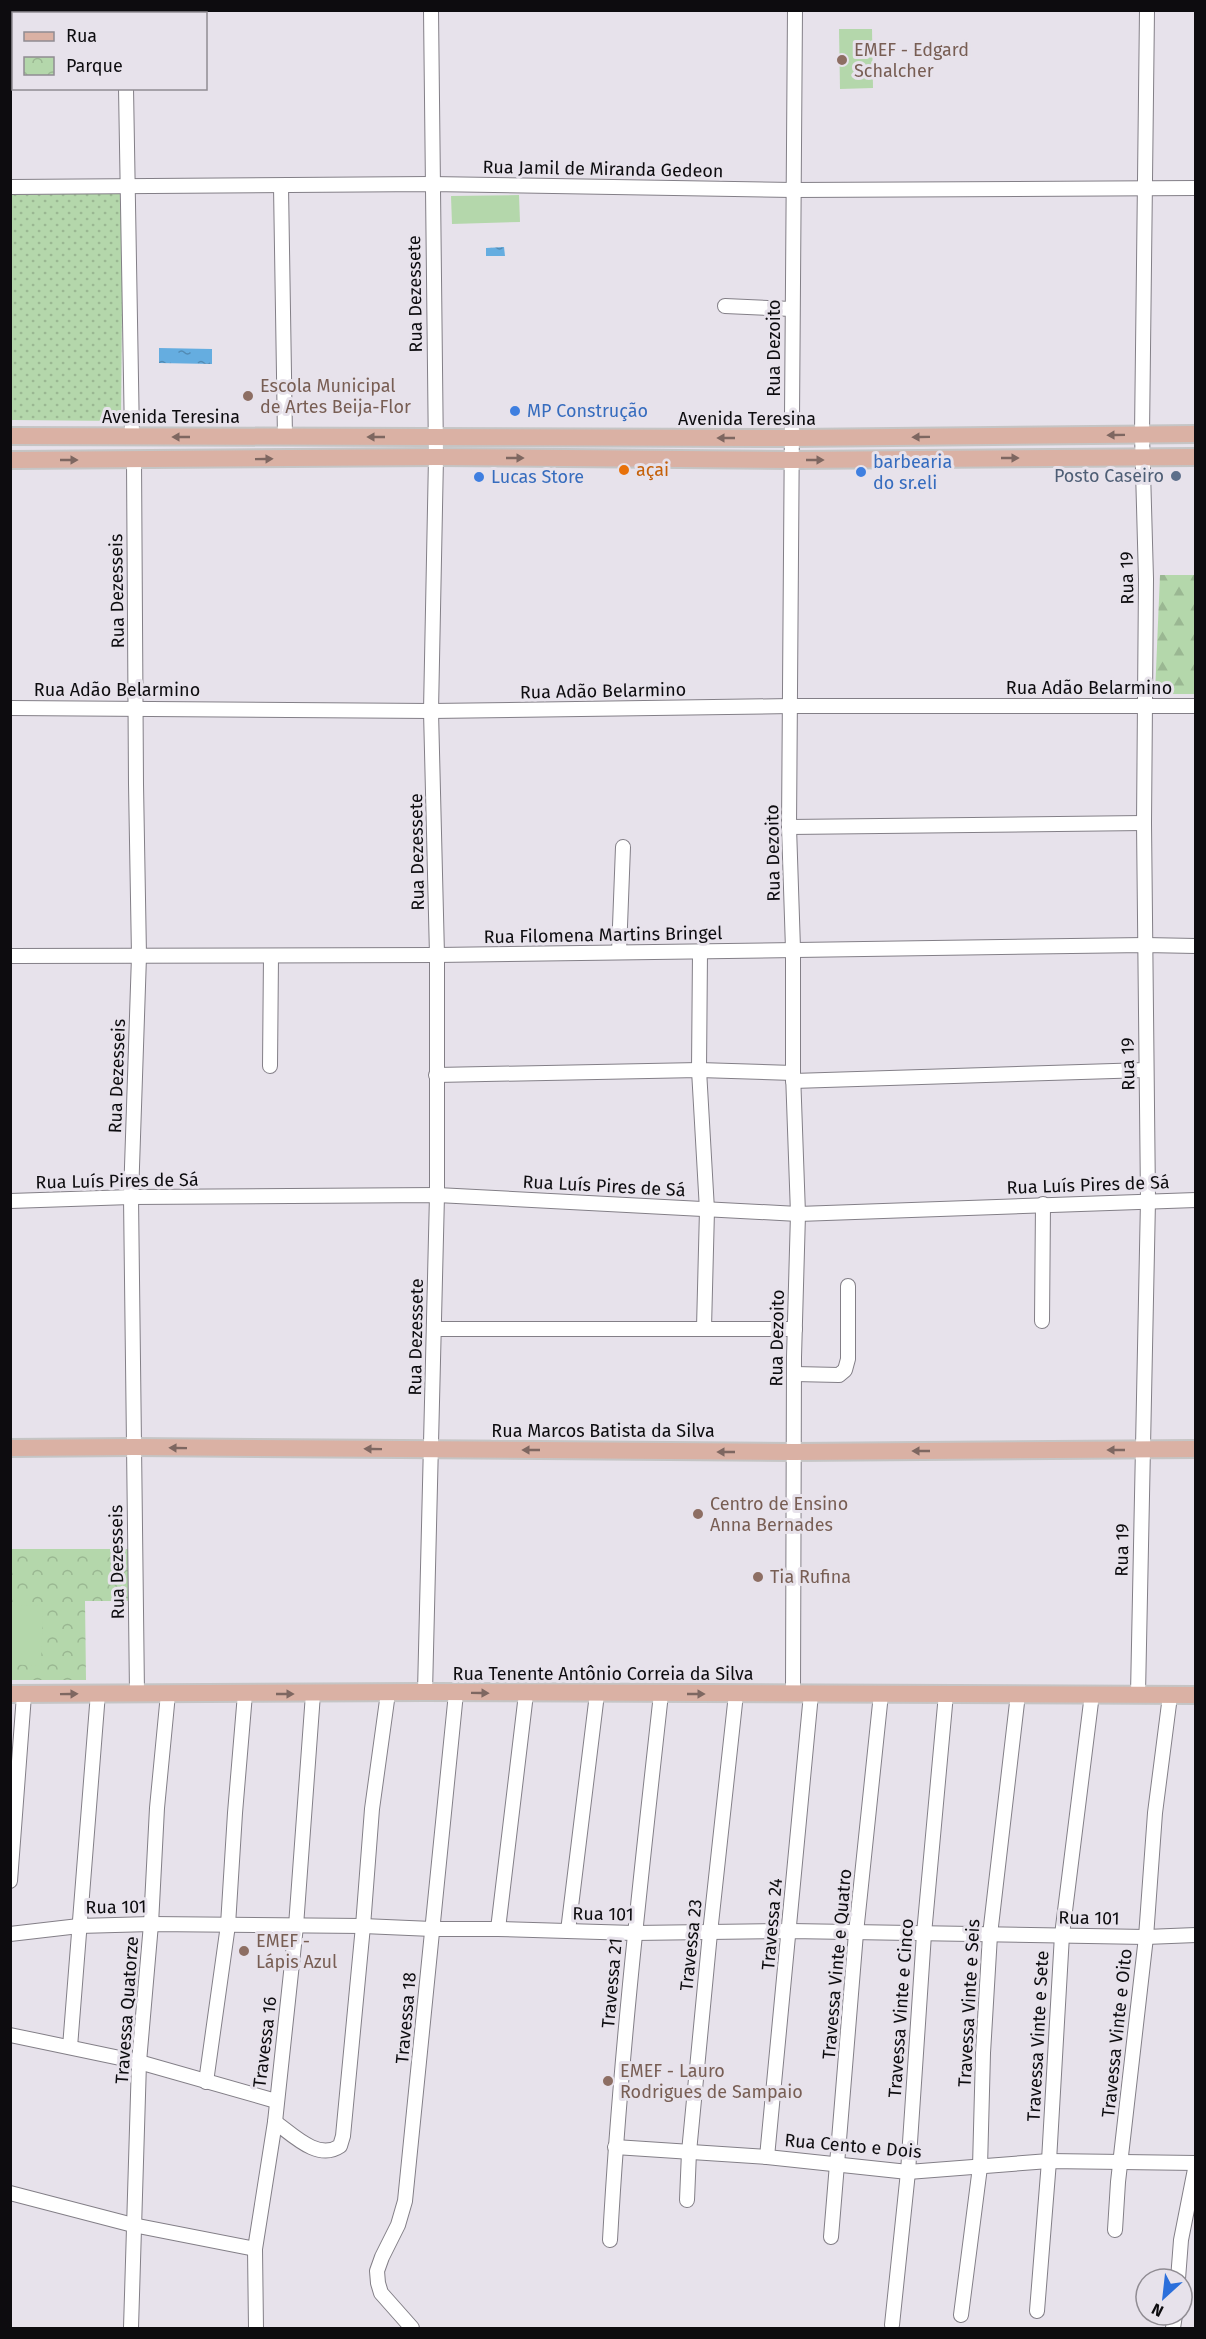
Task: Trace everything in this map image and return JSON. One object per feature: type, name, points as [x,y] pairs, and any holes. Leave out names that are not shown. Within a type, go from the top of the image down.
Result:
[{"type":"main road","name":"Avenida Teresina","points":[[10,436],[792,438],[1196,434]]},
{"type":"main road","points":[[540,437],[541,458]]},
{"type":"main road","points":[[490,438],[491,458]]},
{"type":"main road","points":[[10,460],[436,457],[792,460],[1196,457]]},
{"type":"main road","name":"Rua Marcos Batista da Silva","points":[[10,1448],[794,1452],[1196,1449]]},
{"type":"main road","name":"Rua Tenente Antônio Correia da Silva","points":[[17,1694],[425,1692],[1196,1695]]},
{"type":"street","name":"Rua Dezessete","points":[[425,1692],[437,1195],[437,955],[431,711],[436,457],[430,10]]},
{"type":"street","name":"Rua Dezoito","points":[[793,1694],[795,1329],[798,1214],[793,1077],[793,949],[789,827],[795,10]]},
{"type":"street","name":"Rua 19","points":[[1138,1694],[1148,1200],[1144,822],[1146,705],[1142,434],[1147,10]]},
{"type":"street","points":[[126,90],[132,437]]},
{"type":"street","name":"Rua Jamil de Miranda Gedeon","points":[[10,187],[431,184],[793,190],[1196,188]]},
{"type":"street","points":[[282,186],[285,437]]},
{"type":"street","points":[[725,306],[792,309]]},
{"type":"street","name":"Rua Dezesseis","points":[[134,460],[139,956],[131,1197],[137,1693]]},
{"type":"street","name":"Rua Adão Belarmino","points":[[10,708],[137,707],[431,711],[791,706],[1196,706]]},
{"type":"street","points":[[789,827],[1144,822]]},
{"type":"street","points":[[620,952],[623,847]]},
{"type":"street","name":"Rua Filomena Martins Bringel","points":[[10,956],[437,955],[1196,946]]},
{"type":"street","points":[[699,952],[699,1070],[707,1210],[704,1328]]},
{"type":"street","points":[[270,1066],[271,956]]},
{"type":"street","points":[[436,1075],[699,1070],[793,1077],[1146,1070]]},
{"type":"street","name":"Rua Luís Pires de Sá","points":[[10,1201],[131,1197],[437,1195],[798,1214],[1196,1200]]},
{"type":"street","points":[[1042,1321],[1043,1204]]},
{"type":"street","points":[[795,1374],[839,1375],[845,1370],[848,1359],[848,1286]]},
{"type":"street","points":[[435,1329],[795,1329]]},
{"type":"street","points":[[70,2047],[98,1693]]},
{"type":"street","points":[[275,2122],[309,2146],[323,2151],[333,2151],[340,2146],[343,2136],[372,1809],[388,1693]]},
{"type":"street","name":"Travessa 18","points":[[412,2328],[381,2293],[377,2271],[398,2225],[405,2201],[456,1693]]},
{"type":"street","points":[[10,1881],[17,1694]]},
{"type":"street","points":[[206,2082],[228,1925],[245,1694]]},
{"type":"street","name":"Travessa 16","points":[[255,2249],[275,2122],[296,1926],[313,1694]]},
{"type":"street","points":[[498,1929],[526,1694]]},
{"type":"street","points":[[568,1931],[597,1694]]},
{"type":"street","name":"Travessa 21","points":[[610,2240],[615,2147],[634,1933],[661,1694]]},
{"type":"street","name":"Travessa 23","points":[[687,2200],[689,2152],[710,1933],[736,1694]]},
{"type":"street","name":"Travessa 24","points":[[767,2157],[812,1694]]},
{"type":"street","name":"Travessa Vinte e Quatro","points":[[831,2237],[856,1933],[881,1694]]},
{"type":"street","name":"Travessa Vinte e Cinco","points":[[892,2325],[908,2172],[924,1934],[946,1694]]},
{"type":"street","name":"Travessa Vinte e Seis","points":[[961,2315],[980,2167],[983,2053],[990,1935],[1018,1694]]},
{"type":"street","name":"Travessa Vinte e Sete","points":[[1037,2311],[1049,2161],[1062,1935],[1092,1694]]},
{"type":"street","name":"Travessa Quatorze","points":[[131,2328],[139,2062],[151,1924],[157,1808],[168,1695]]},
{"type":"street","name":"Travessa Vinte e Oito","points":[[1115,2230],[1146,1937],[1155,1813],[1170,1696]]},
{"type":"street","name":"Rua 101","points":[[10,1934],[79,1926],[151,1924],[363,1926],[634,1933],[790,1931],[1146,1937],[1196,1935]]},
{"type":"street","points":[[10,2035],[139,2062],[276,2101]]},
{"type":"street","name":"Rua Cento e Dois","points":[[615,2147],[767,2157],[908,2172],[1049,2161],[1196,2163]]},
{"type":"street","points":[[1179,2267],[1181,2240],[1196,2163]]},
{"type":"street","points":[[10,2193],[133,2225],[255,2249],[256,2328]]},
{"type":"green space","points":[[839,29],[872,29],[873,88],[840,89]]},
{"type":"green space","points":[[123,193],[121,421],[11,420],[10,195]]},
{"type":"green space","points":[[519,195],[520,222],[452,224],[451,196]]},
{"type":"green space","points":[[1160,575],[1195,575],[1195,694],[1155,694]]},
{"type":"green space","points":[[10,1549],[129,1549],[130,1601],[85,1601],[86,1680],[11,1680]]},
{"type":"green space","points":[[11,1605],[43,1606],[41,1666],[11,1664]]},
{"type":"water","points":[[504,247],[505,256],[486,256],[486,248]]},
{"type":"water","points":[[159,348],[212,349],[212,364],[159,363]]},
{"type":"place","name":"EMEF - Edgard Schalcher","points":[[842,60]]},
{"type":"place","name":"Escola Municipal de Artes Beija-Flor","points":[[248,396]]},
{"type":"place","name":"MP Construção","points":[[515,411]]},
{"type":"place","name":"açai","points":[[624,470]]},
{"type":"place","name":"barbearia do sr.eli","points":[[861,472]]},
{"type":"place","name":"Posto Caseiro","points":[[1176,476]]},
{"type":"place","name":"Lucas Store","points":[[479,477]]},
{"type":"place","name":"Centro de Ensino Anna Bernades","points":[[698,1514]]},
{"type":"place","name":"Tia Rufina","points":[[758,1577]]},
{"type":"place","name":"EMEF - Lápis Azul","points":[[244,1951]]},
{"type":"place","name":"EMEF - Lauro Rodrigues de Sampaio","points":[[608,2081]]}]
